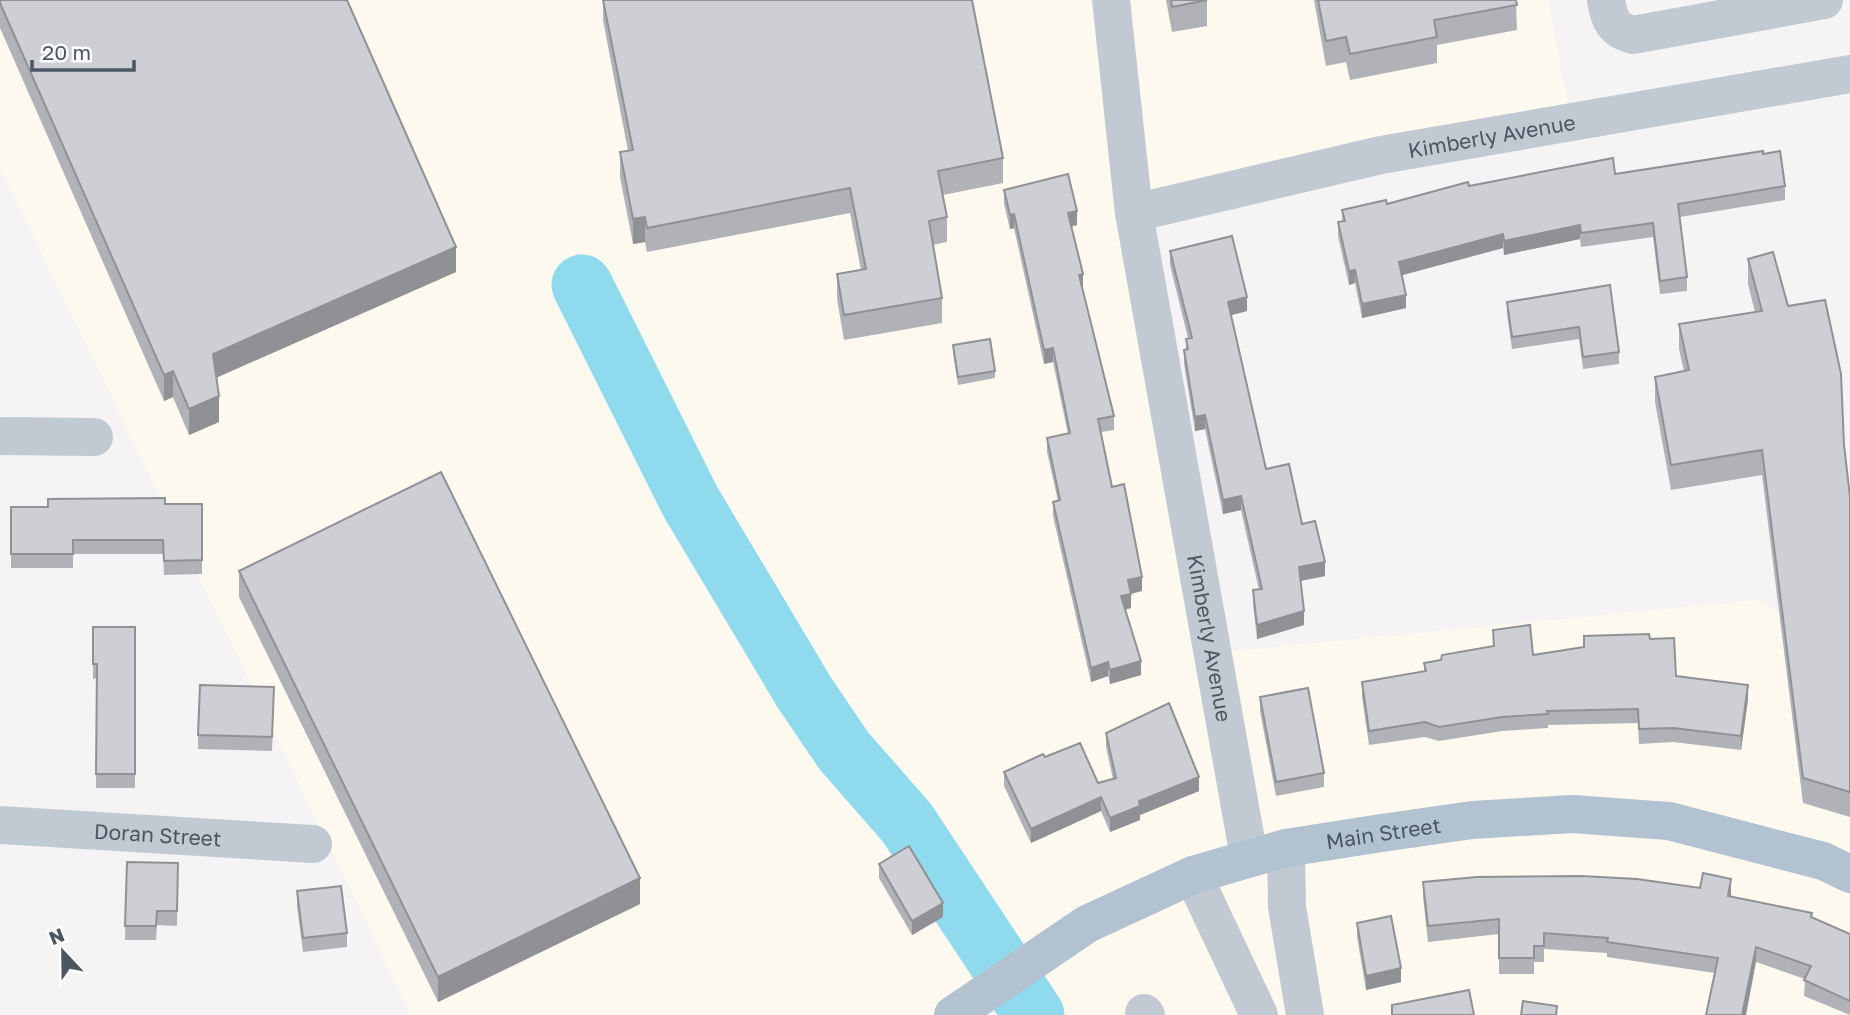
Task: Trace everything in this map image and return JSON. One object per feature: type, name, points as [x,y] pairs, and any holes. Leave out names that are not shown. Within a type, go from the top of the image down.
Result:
[{"type":"main road","name":"Main Street","points":[[953,1015],[1087,924],[1193,875],[1268,853],[1472,820],[1572,814],[1669,821],[1823,861],[1850,874]]},
{"type":"street","name":"Kimberly Avenue","points":[[1111,0],[1134,213],[1268,853],[1287,907],[1306,1015]]},
{"type":"street","points":[[1606,0],[1608,18],[1620,32],[1633,35],[1824,0]]},
{"type":"street","name":"Kimberly Avenue","points":[[1134,213],[1381,155],[1850,74]]},
{"type":"street","points":[[0,436],[94,437]]},
{"type":"street","name":"Doran Street","points":[[0,825],[313,844]]},
{"type":"street","points":[[1193,875],[1259,1015]]},
{"type":"shaded area","points":[[0,0],[1548,0],[1571,120],[1134,213],[1213,653],[1758,600],[1850,659],[1850,1015],[411,1015],[0,167]]},
{"type":"building","points":[[0,0],[347,0],[456,247],[213,354],[219,396],[189,409],[173,371],[164,375]]},
{"type":"building","points":[[603,0],[972,0],[1003,158],[938,171],[947,217],[929,221],[942,298],[844,315],[837,274],[866,269],[850,188],[647,228],[645,217],[633,219],[620,152],[633,150]]},
{"type":"building","points":[[1171,0],[1207,0],[1172,7]]},
{"type":"building","points":[[1318,0],[1516,0],[1517,5],[1434,20],[1437,37],[1350,54],[1346,37],[1326,41]]},
{"type":"building","points":[[1763,151],[1763,154],[1780,151],[1785,186],[1678,204],[1687,277],[1660,281],[1653,223],[1581,233],[1580,225],[1504,241],[1503,234],[1399,262],[1406,295],[1362,304],[1355,270],[1349,271],[1338,222],[1345,221],[1342,210],[1386,200],[1387,204],[1468,182],[1469,186],[1613,158],[1615,174]]},
{"type":"building","points":[[1068,174],[1077,211],[1068,213],[1083,274],[1079,275],[1114,416],[1098,419],[1112,487],[1124,484],[1142,577],[1128,580],[1131,594],[1121,596],[1141,661],[1110,670],[1108,662],[1091,668],[1053,502],[1060,500],[1047,438],[1070,433],[1053,348],[1044,350],[1014,214],[1010,215],[1004,190]]},
{"type":"building","points":[[1232,236],[1247,297],[1228,302],[1266,469],[1289,464],[1302,524],[1315,521],[1325,562],[1299,567],[1304,611],[1257,625],[1253,590],[1262,589],[1241,496],[1223,500],[1205,415],[1195,417],[1184,350],[1188,349],[1186,339],[1192,338],[1170,251]]},
{"type":"building","points":[[1773,252],[1788,306],[1825,300],[1841,374],[1844,445],[1850,497],[1850,792],[1803,778],[1762,450],[1671,465],[1655,377],[1689,370],[1679,324],[1762,311],[1748,259]]},
{"type":"building","points":[[1610,285],[1619,352],[1583,357],[1579,327],[1512,337],[1507,302]]},
{"type":"building","points":[[990,339],[995,371],[958,377],[953,345]]},
{"type":"building","points":[[441,472],[640,878],[438,977],[239,571]]},
{"type":"building","points":[[165,498],[165,504],[202,504],[202,560],[164,561],[163,540],[73,540],[73,554],[11,554],[11,507],[48,507],[48,499]]},
{"type":"building","points":[[1530,625],[1533,655],[1584,647],[1584,636],[1649,634],[1650,639],[1674,638],[1676,676],[1748,685],[1741,736],[1673,728],[1639,729],[1638,709],[1547,711],[1548,714],[1502,717],[1439,727],[1425,722],[1369,731],[1362,682],[1426,671],[1424,663],[1441,660],[1442,655],[1494,646],[1493,630]]},
{"type":"building","points":[[93,627],[135,627],[135,774],[96,774],[97,664],[93,664]]},
{"type":"building","points":[[200,685],[274,687],[272,737],[198,735]]},
{"type":"building","points":[[1308,688],[1324,773],[1276,782],[1260,697]]},
{"type":"building","points":[[1169,703],[1199,777],[1139,801],[1140,806],[1110,818],[1101,797],[1031,829],[1004,772],[1043,754],[1045,757],[1080,743],[1098,783],[1116,778],[1106,733]]},
{"type":"building","points":[[909,846],[943,903],[912,921],[879,864]]},
{"type":"building","points":[[127,862],[178,863],[177,911],[157,911],[156,926],[125,926]]},
{"type":"building","points":[[1703,873],[1731,879],[1728,896],[1812,913],[1811,917],[1850,934],[1850,1001],[1804,980],[1811,966],[1756,947],[1742,1015],[1706,1015],[1718,958],[1607,942],[1608,938],[1544,933],[1544,946],[1534,946],[1534,958],[1499,958],[1499,919],[1428,926],[1423,882],[1477,877],[1581,876],[1637,879],[1700,888]]},
{"type":"building","points":[[341,886],[347,933],[303,938],[297,891]]},
{"type":"building","points":[[1391,916],[1401,968],[1366,976],[1357,923]]},
{"type":"building","points":[[1469,990],[1474,1015],[1392,1015],[1392,1005]]},
{"type":"building","points":[[1523,1001],[1557,1006],[1556,1015],[1521,1015]]},
{"type":"waterway","points":[[582,285],[690,501],[804,692],[844,751],[907,823],[1034,1015]]}]
